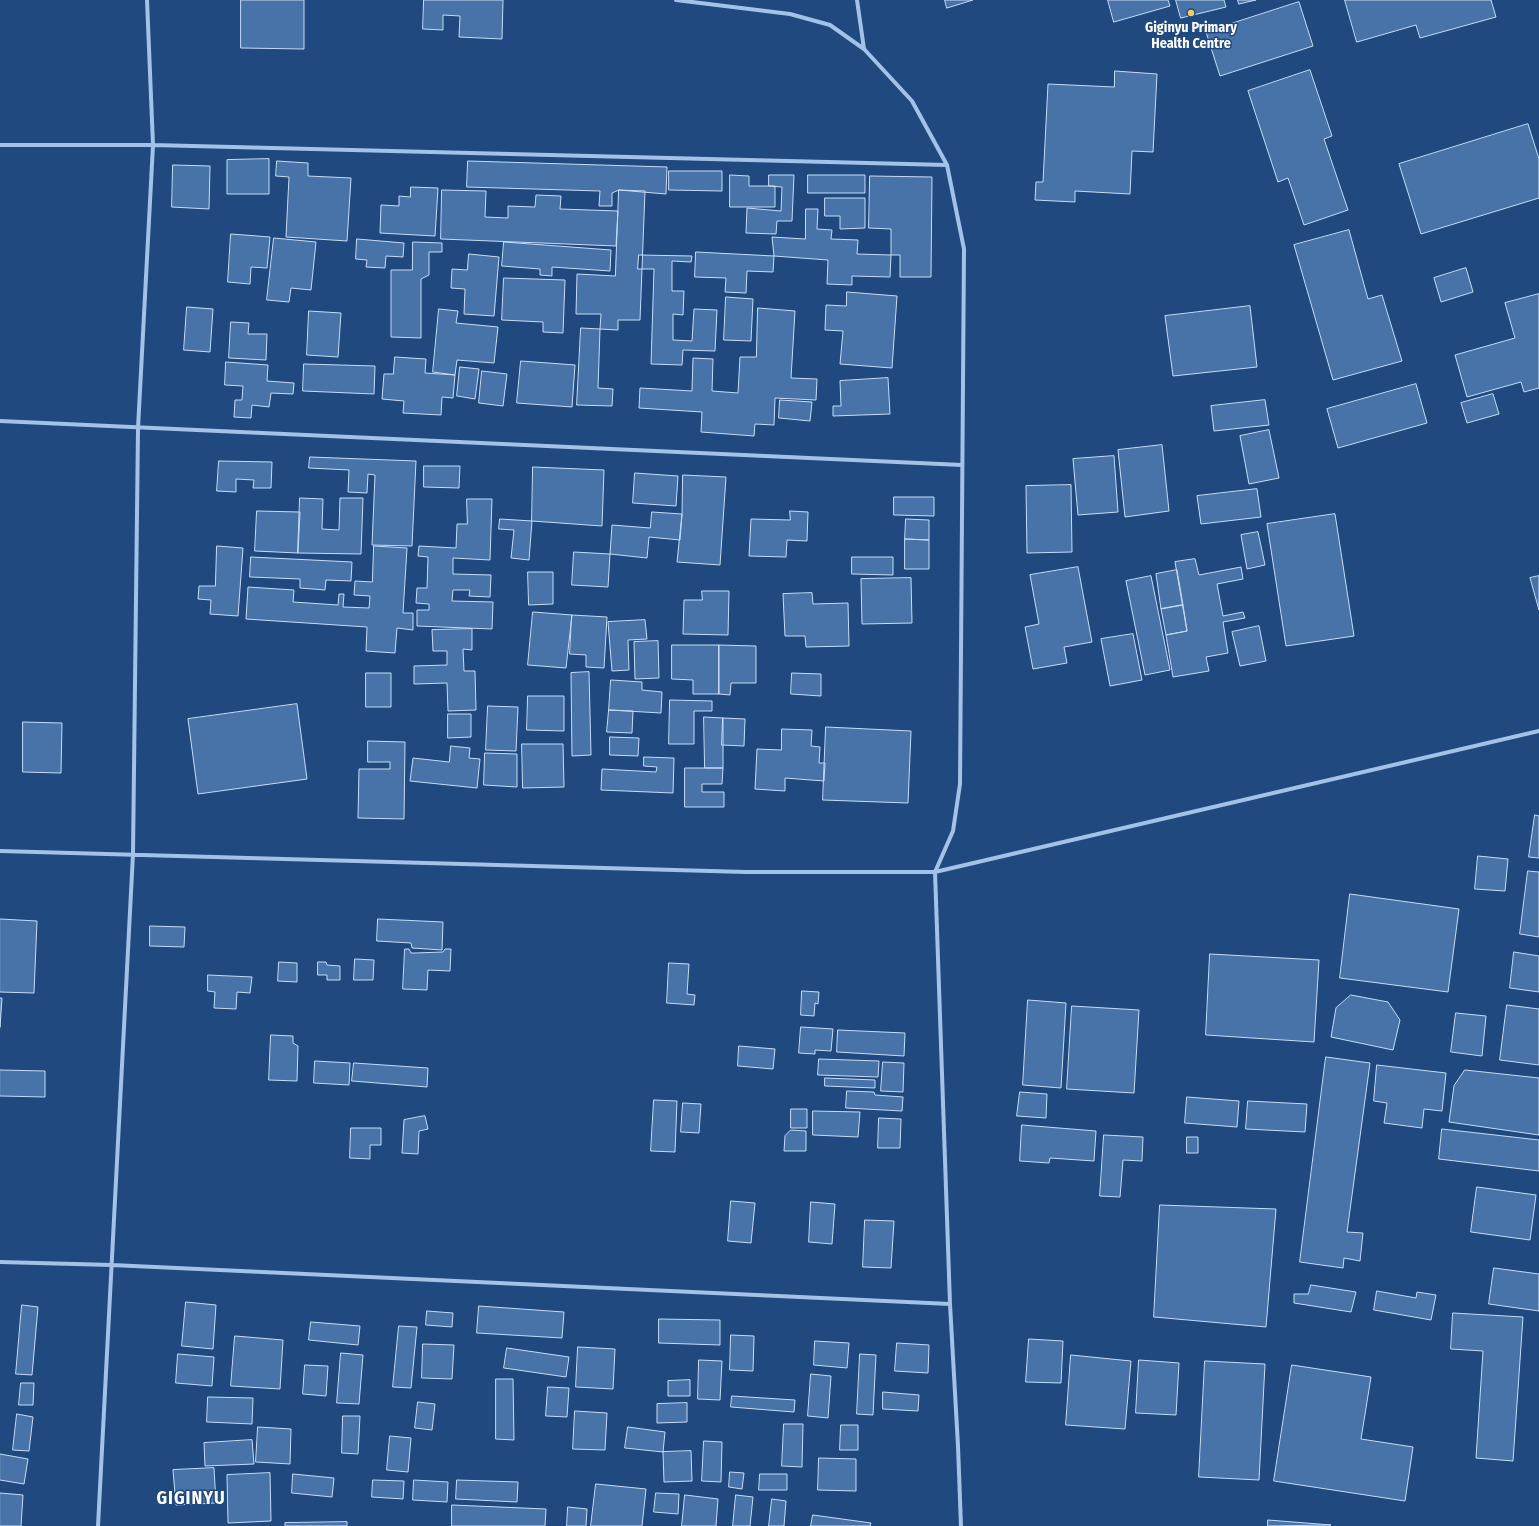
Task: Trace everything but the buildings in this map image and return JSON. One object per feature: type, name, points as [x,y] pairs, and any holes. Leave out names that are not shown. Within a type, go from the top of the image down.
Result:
[{"type":"street","points":[[98,1526],[133,854],[138,428],[153,145],[147,0]]},
{"type":"street","points":[[676,0],[790,14],[830,25],[864,48],[912,101],[948,165],[964,249],[960,784],[953,831],[935,872],[950,1304],[961,1526]]},
{"type":"street","points":[[857,0],[864,48]]},
{"type":"street","points":[[0,145],[153,145],[948,165]]},
{"type":"street","points":[[0,421],[962,465]]},
{"type":"street","points":[[0,851],[746,872],[935,872],[1539,731]]},
{"type":"street","points":[[0,1262],[112,1265],[950,1304]]},
{"type":"place","name":"Giginyu Primary Health Centre","points":[[1191,13]]},
{"type":"district","name":"GIGINYU","points":[[191,1499]]}]
